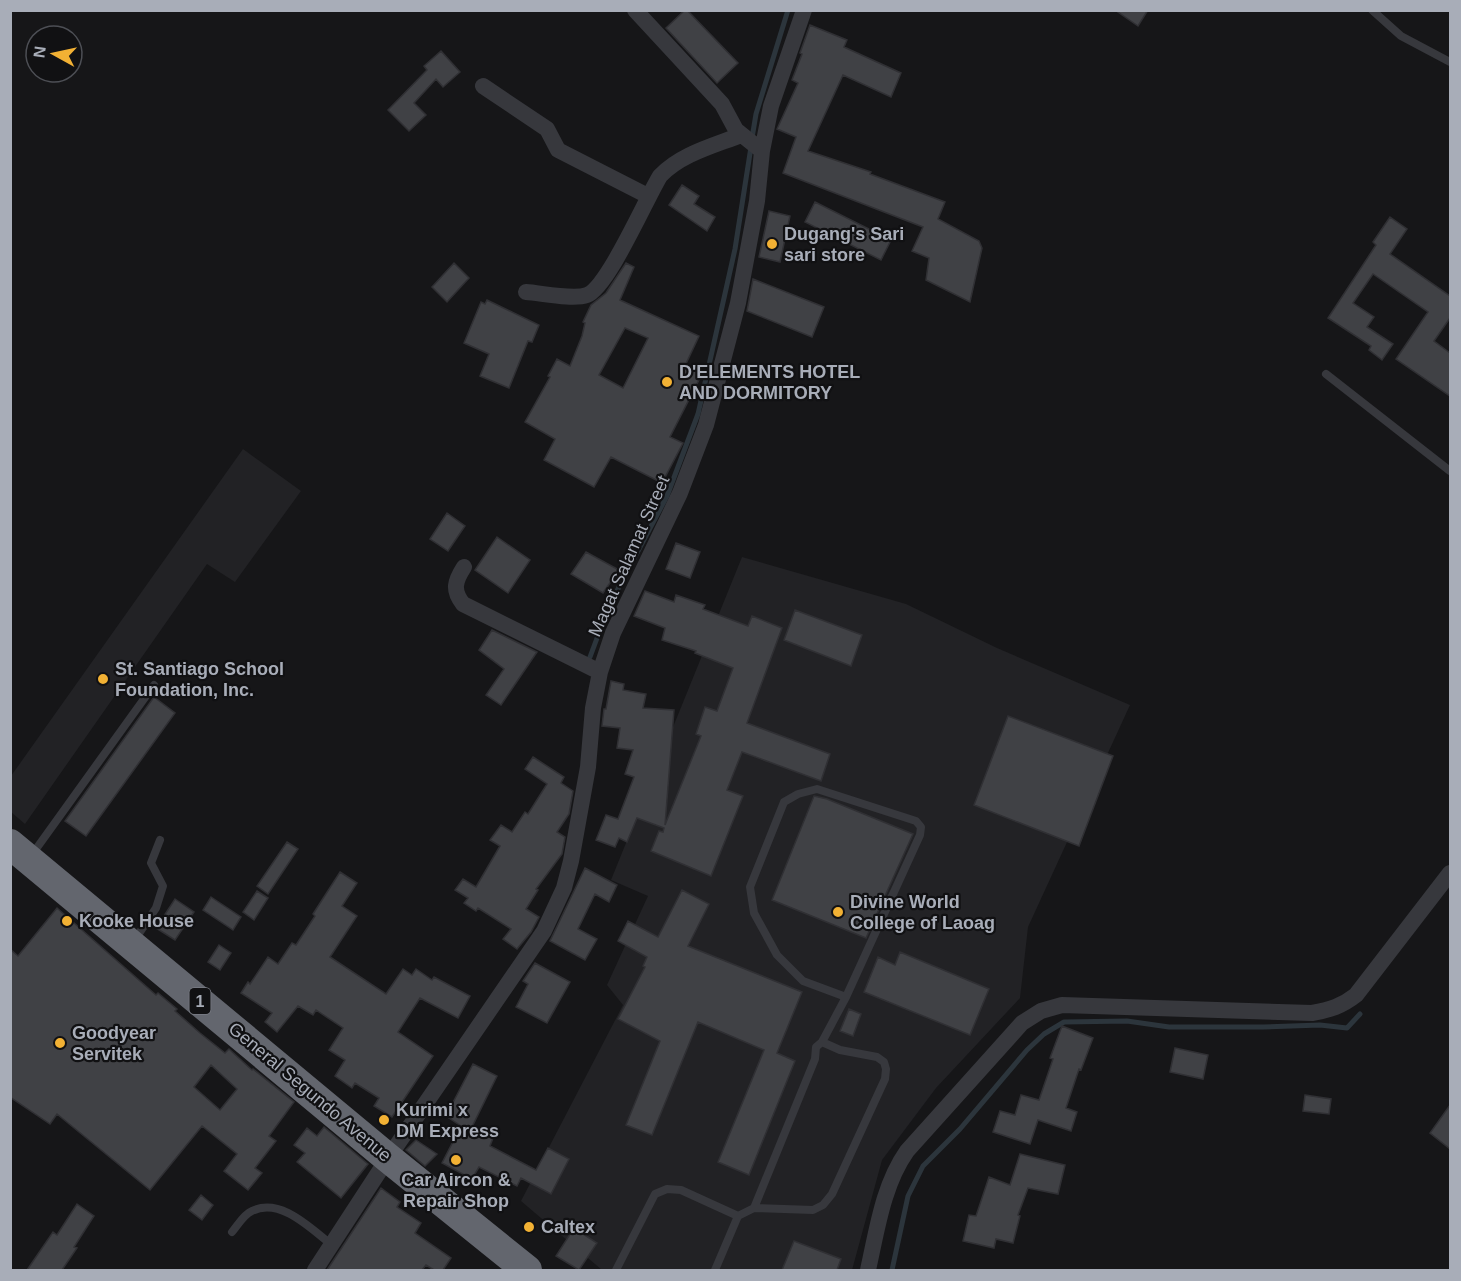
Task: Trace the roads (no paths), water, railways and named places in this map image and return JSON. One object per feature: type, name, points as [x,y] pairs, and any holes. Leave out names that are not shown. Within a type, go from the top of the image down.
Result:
[{"type":"highway","name":"General Segundo Avenue","points":[[20,852],[388,1158],[527,1270]]},
{"type":"street","points":[[526,292],[576,296],[586,295],[594,290],[617,258],[660,176],[670,166],[752,143],[722,104],[635,10]]},
{"type":"street","name":"Magat Salamat Street","points":[[315,1270],[388,1158],[544,931],[556,908],[571,861],[588,767],[592,708],[600,672],[613,633],[680,493],[706,425],[738,303],[757,201],[752,143],[771,106],[804,10]]},
{"type":"street","points":[[483,86],[548,129],[558,150],[648,196]]},
{"type":"street","points":[[464,567],[456,580],[455,589],[463,604],[600,672]]},
{"type":"street","points":[[868,1270],[890,1183],[897,1166],[907,1151],[1022,1023],[1041,1011],[1062,1005],[1312,1013],[1344,1005],[1356,995],[1450,873]]},
{"type":"lane","points":[[1372,10],[1401,36],[1450,62]]},
{"type":"lane","points":[[1326,374],[1450,471]]},
{"type":"lane","points":[[20,852],[154,685]]},
{"type":"lane","points":[[754,1208],[815,1059],[816,1047],[822,1041],[846,997],[920,835],[921,827],[916,821],[817,789],[798,794],[784,802],[750,887],[754,913],[777,955],[803,981],[846,997]]},
{"type":"lane","points":[[132,944],[156,908],[163,885],[151,863],[160,840]]},
{"type":"lane","points":[[715,1270],[738,1216],[754,1208],[813,1210],[823,1206],[832,1194],[885,1079],[886,1069],[884,1062],[877,1057],[840,1050],[822,1041]]},
{"type":"lane","points":[[616,1270],[655,1194],[667,1189],[681,1190],[738,1216]]},
{"type":"lane","points":[[232,1232],[250,1211],[264,1208],[283,1210],[332,1245]]},
{"type":"waterway","points":[[752,138],[756,114],[788,10]]},
{"type":"waterway","points":[[590,657],[609,606],[667,496],[698,414],[735,249],[751,147]]},
{"type":"waterway","points":[[892,1270],[908,1196],[923,1166],[960,1129],[1027,1050],[1044,1034],[1064,1022],[1127,1021],[1169,1027],[1320,1025],[1347,1028],[1360,1014]]},
{"type":"place","name":"Dugang's Sari sari store","points":[[772,244]]},
{"type":"place","name":"D'ELEMENTS HOTEL AND DORMITORY","points":[[667,382]]},
{"type":"place","name":"St. Santiago School Foundation, Inc.","points":[[103,679]]},
{"type":"place","name":"Divine World College of Laoag","points":[[838,912]]},
{"type":"place","name":"Kooke House","points":[[67,921]]},
{"type":"place","name":"Goodyear Servitek","points":[[60,1043]]},
{"type":"place","name":"Kurimi x DM Express","points":[[384,1120]]},
{"type":"place","name":"Car Aircon & Repair Shop","points":[[456,1160]]},
{"type":"place","name":"Caltex","points":[[529,1227]]}]
